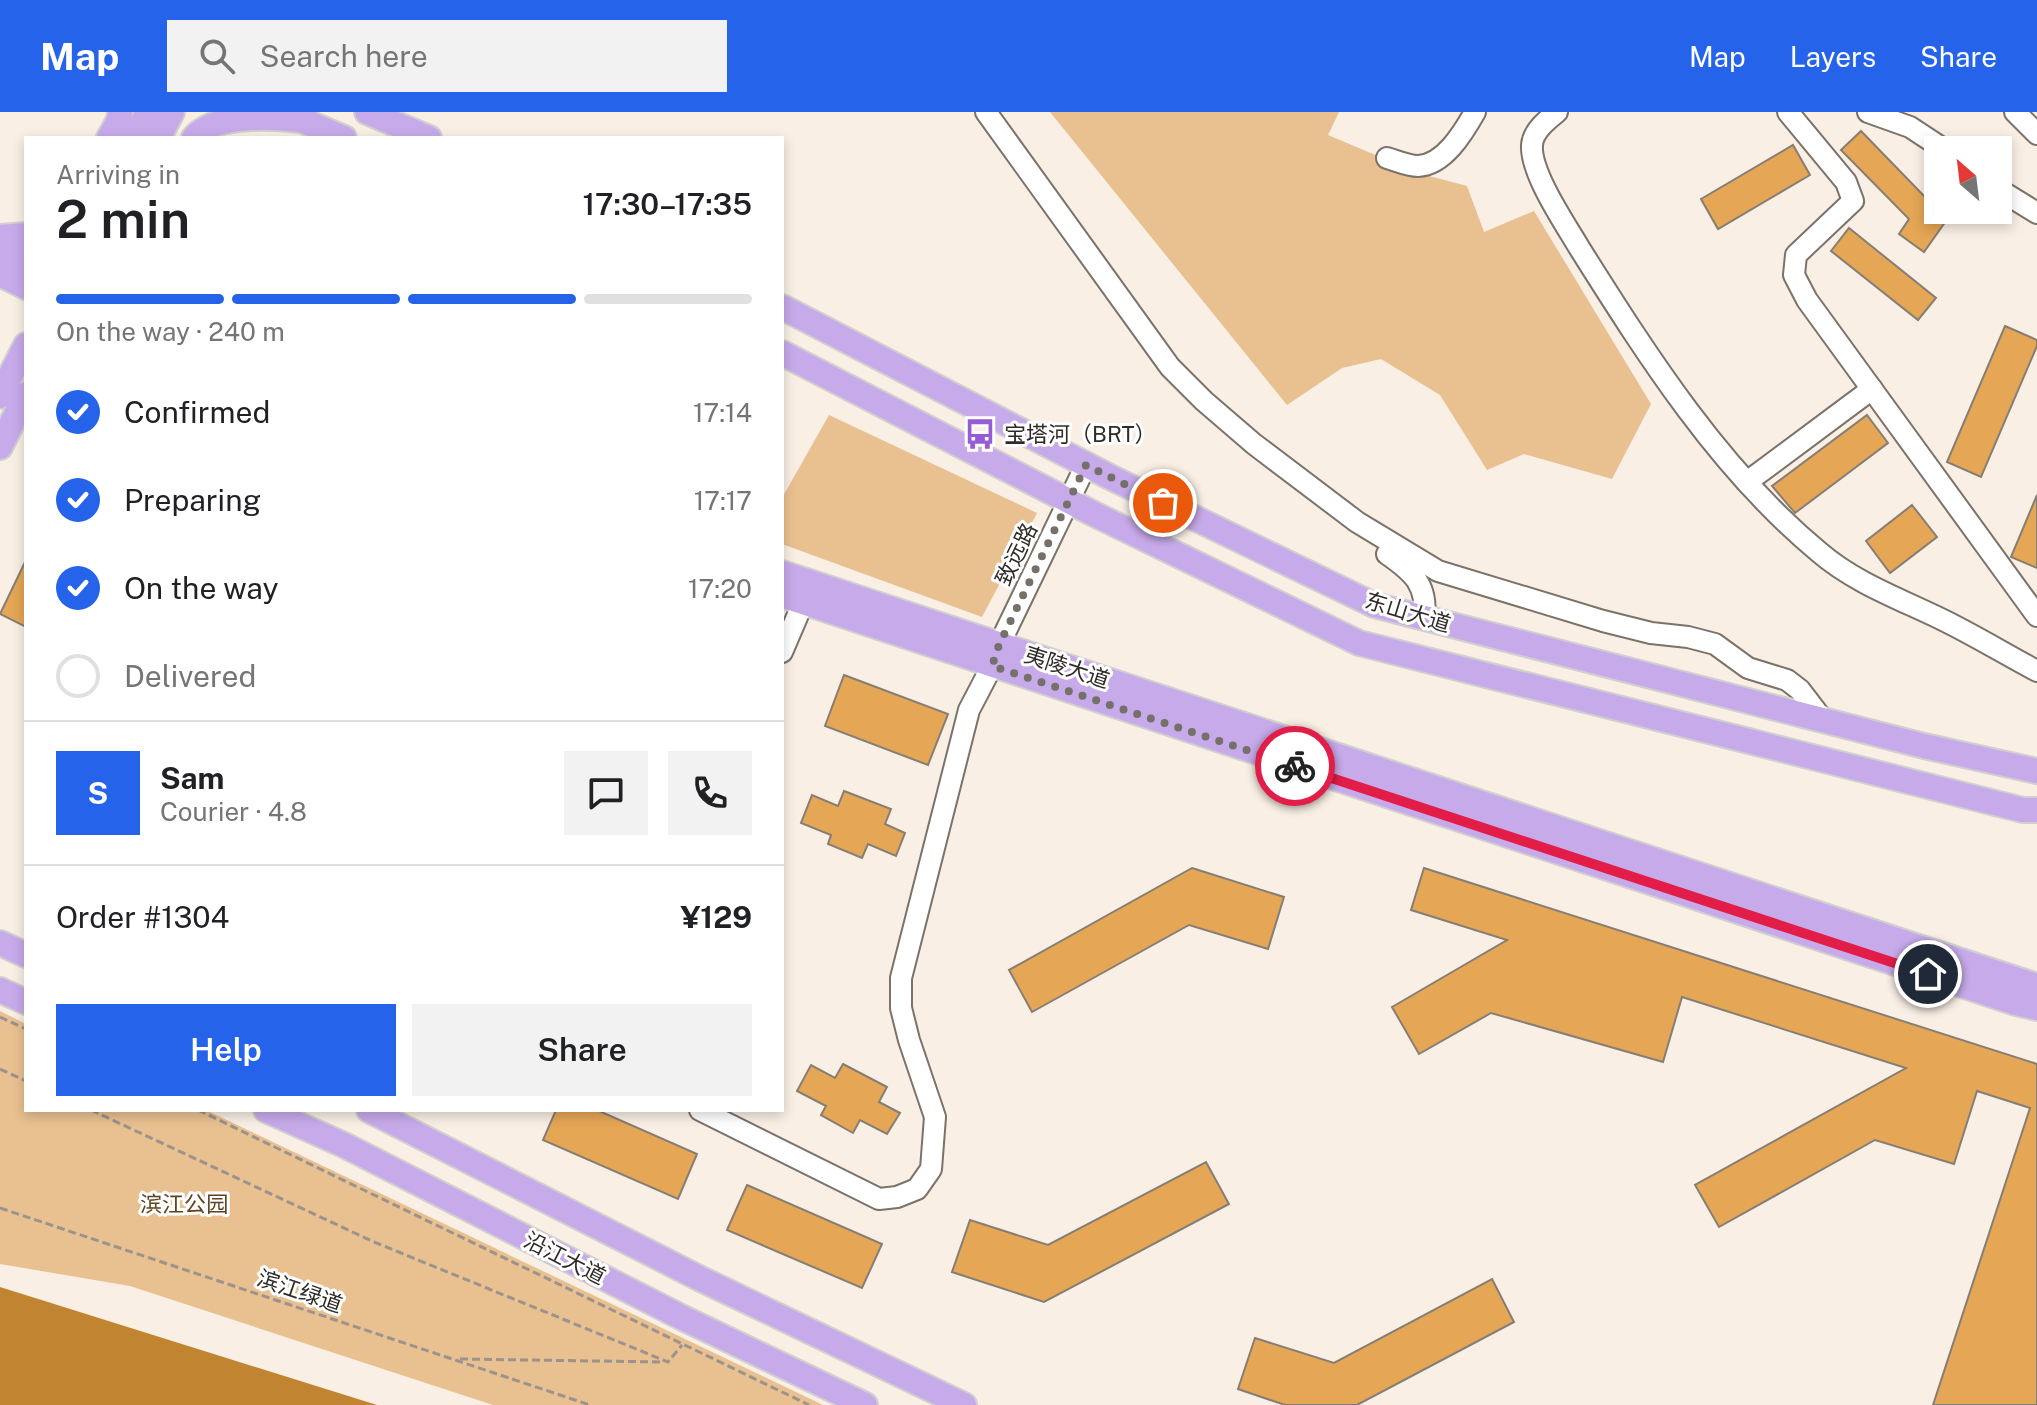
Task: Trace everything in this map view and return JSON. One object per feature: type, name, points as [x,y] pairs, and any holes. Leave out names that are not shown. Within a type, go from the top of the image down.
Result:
[{"type":"main road","points":[[110,136],[120,112]]},
{"type":"main road","points":[[135,136],[148,112]]},
{"type":"main road","points":[[159,136],[172,112]]},
{"type":"main road","points":[[278,112],[308,121],[340,136]]},
{"type":"main road","points":[[367,112],[424,136]]},
{"type":"main road","points":[[196,136],[214,122],[267,115],[308,121]]},
{"type":"main road","points":[[0,237],[24,235]]},
{"type":"main road","points":[[0,249],[24,260]]},
{"type":"main road","points":[[0,274],[24,286]]},
{"type":"main road","name":"东山大道","points":[[784,308],[1086,465],[1374,605],[1823,720],[2037,771]]},
{"type":"main road","points":[[0,396],[24,349]]},
{"type":"main road","name":"东山大道","points":[[784,354],[1069,501],[1359,643],[1911,784],[2023,810],[2037,810]]},
{"type":"main road","points":[[0,447],[24,398]]},
{"type":"main road","name":"夷陵大道","points":[[784,574],[996,655],[2037,1008]]},
{"type":"main road","name":"夷陵大道","points":[[793,599],[996,655],[2037,986]]},
{"type":"main road","points":[[0,943],[24,954]]},
{"type":"main road","points":[[0,990],[24,1001]]},
{"type":"main road","name":"沿江大道","points":[[274,1112],[683,1318],[865,1405]]},
{"type":"main road","name":"沿江大道","points":[[373,1112],[699,1278],[964,1405]]},
{"type":"street","points":[[986,112],[1170,367],[1254,444],[1383,538],[1438,571],[1603,621],[1715,644],[1748,668],[1787,680],[1800,690],[1823,720]]},
{"type":"street","points":[[1387,158],[1414,166],[1433,163],[1449,150],[1475,112]]},
{"type":"street","points":[[1557,112],[1542,123],[1532,144],[1537,169],[1554,206],[1615,306],[1709,437],[1747,482],[1820,553],[1876,590],[1941,619],[2037,671]]},
{"type":"street","points":[[1788,112],[1846,182],[1853,201],[1796,255],[1794,275],[1807,300],[2037,616]]},
{"type":"street","points":[[1868,112],[1910,127],[1924,136]]},
{"type":"street","points":[[2015,112],[2037,134]]},
{"type":"street","points":[[2012,198],[2037,213]]},
{"type":"street","points":[[1747,482],[1872,389]]},
{"type":"street","name":"致远路","points":[[704,1112],[879,1199],[897,1197],[917,1189],[931,1169],[935,1117],[901,1008],[901,978],[969,710],[1086,465]]},
{"type":"street","points":[[1383,538],[1386,553],[1419,582],[1426,600],[1424,618]]},
{"type":"street","points":[[784,642],[793,599]]},
{"type":"path","points":[[0,1017],[24,1028]]},
{"type":"path","points":[[0,1069],[24,1080]]},
{"type":"path","points":[[95,1112],[374,1242],[668,1362]]},
{"type":"path","points":[[202,1112],[809,1405]]},
{"type":"path","name":"滨江绿道","points":[[0,1208],[590,1405]]},
{"type":"path","points":[[668,1362],[682,1345]]},
{"type":"path","points":[[453,1359],[668,1362]]},
{"type":"green space","points":[[1050,112],[1339,112],[1328,135],[1418,173],[1467,186],[1484,232],[1534,211],[1651,404],[1612,479],[1524,454],[1487,470],[1440,395],[1381,359],[1342,368],[1287,405]]},
{"type":"green space","points":[[829,415],[1037,513],[982,617],[784,545],[784,494]]},
{"type":"green space","name":"滨江公园","points":[[0,1011],[24,1023],[24,1112],[210,1112],[823,1405],[493,1405],[130,1286],[0,1264]]},
{"type":"shaded area","points":[[0,1287],[377,1405],[0,1405]]},
{"type":"building","points":[[1861,131],[1924,196],[1924,224],[1944,224],[1924,252],[1899,234],[1909,219],[1841,150]]},
{"type":"building","points":[[1793,145],[1810,175],[1718,229],[1701,199]]},
{"type":"building","points":[[1849,228],[1936,298],[1918,320],[1831,251]]},
{"type":"building","points":[[2005,326],[2037,340],[2037,346],[1981,477],[1947,462]]},
{"type":"building","points":[[1867,415],[1888,443],[1795,513],[1772,486]]},
{"type":"building","points":[[2037,495],[2037,568],[2011,557]]},
{"type":"building","points":[[1912,505],[1937,537],[1890,573],[1866,541]]},
{"type":"building","points":[[24,564],[24,626],[0,614]]},
{"type":"building","points":[[844,675],[948,714],[928,765],[825,726]]},
{"type":"building","points":[[844,791],[891,809],[885,824],[905,833],[896,856],[868,844],[862,858],[828,844],[831,835],[801,823],[812,795],[838,806]]},
{"type":"building","points":[[1192,868],[1284,897],[1268,949],[1189,925],[1032,1012],[1009,970]]},
{"type":"building","points":[[1424,868],[2037,1064],[2037,1405],[1933,1405],[2030,1108],[1977,1091],[1954,1164],[1875,1140],[1719,1227],[1695,1185],[1906,1068],[1682,997],[1663,1062],[1491,1013],[1419,1054],[1392,1007],[1507,940],[1411,910]]},
{"type":"building","points":[[843,1064],[887,1087],[879,1102],[900,1113],[887,1134],[860,1120],[853,1133],[821,1115],[826,1106],[797,1091],[811,1065],[835,1078]]},
{"type":"building","points":[[555,1112],[602,1112],[697,1154],[678,1199],[543,1140]]},
{"type":"building","points":[[1206,1162],[1229,1204],[1044,1302],[952,1272],[970,1220],[1048,1245]]},
{"type":"building","points":[[747,1185],[882,1244],[862,1288],[727,1230]]},
{"type":"building","points":[[1492,1279],[1514,1322],[1357,1405],[1285,1405],[1238,1389],[1255,1338],[1334,1363]]},
{"type":"way so far","points":[[1163,503],[1086,465],[999,645],[992,666],[1295,766]]},
{"type":"place","name":"宝塔河（BRT）","points":[[980,434]]},
{"type":"route","points":[[1295,766],[1928,974]]}]
